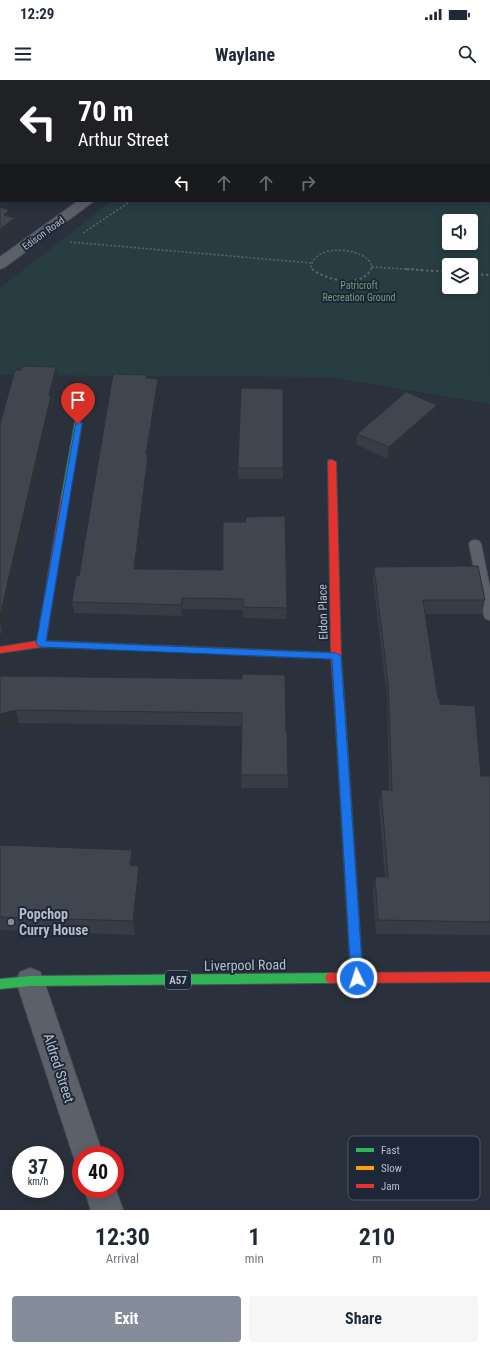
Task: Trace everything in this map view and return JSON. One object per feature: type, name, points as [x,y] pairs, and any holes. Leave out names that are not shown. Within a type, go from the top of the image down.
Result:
[{"type":"street","name":"Edison Road","points":[[0,264],[86,202]]},
{"type":"street","points":[[41,644],[78,424]]},
{"type":"street","name":"Eldon Place","points":[[332,462],[336,656],[357,978]]},
{"type":"street","points":[[0,650],[41,644],[336,656]]},
{"type":"street","name":"Liverpool Road","points":[[0,984],[30,981],[490,977]]},
{"type":"street","name":"Aldred Street","points":[[30,981],[85,1146]]},
{"type":"street","points":[[103,1198],[107,1210]]},
{"type":"lane","points":[[475,544],[490,616]]},
{"type":"path","points":[[83,233],[130,202]]},
{"type":"path","points":[[71,242],[77,237]]},
{"type":"path","points":[[28,244],[71,242],[310,263]]},
{"type":"path","points":[[338,250],[358,253],[366,257],[371,262],[372,267],[370,272],[357,279],[339,281],[321,276],[311,268],[310,263],[320,254],[338,250]]},
{"type":"path","points":[[372,267],[442,272]]},
{"type":"path","points":[[478,274],[490,275]]},
{"type":"green space","name":"Patricroft Recreation Ground","points":[[111,202],[489,202],[490,404],[331,377],[0,375],[0,288]]},
{"type":"building","points":[[0,207],[10,210],[4,215],[15,218],[0,229]]},
{"type":"building","points":[[22,366],[56,367],[49,395],[51,395],[0,616],[0,424],[15,370],[21,370]]},
{"type":"building","points":[[113,374],[146,375],[146,378],[158,379],[146,454],[148,455],[134,569],[223,570],[223,522],[246,522],[246,517],[285,516],[287,608],[243,607],[243,599],[182,598],[181,605],[72,602],[76,576],[79,576]]},
{"type":"building","points":[[241,388],[283,389],[283,468],[238,468]]},
{"type":"building","points":[[406,392],[437,405],[389,447],[357,434]]},
{"type":"building","points":[[478,566],[485,600],[423,600],[438,699],[440,699],[440,704],[475,706],[481,776],[490,776],[490,922],[378,920],[375,877],[388,877],[381,790],[392,790],[388,682],[374,567]]},
{"type":"building","points":[[242,674],[285,675],[288,775],[241,775],[242,713],[16,710],[0,714],[0,676],[242,679]]},
{"type":"building","points":[[0,845],[132,850],[130,865],[139,866],[133,921],[0,917]]},
{"type":"traffic: fast","points":[[65,499],[78,424]]},
{"type":"traffic: fast","points":[[340,711],[357,978]]},
{"type":"traffic: fast","points":[[0,984],[30,981],[331,978]]},
{"type":"traffic: slow","points":[[219,651],[336,656]]},
{"type":"traffic: jam","points":[[332,462],[336,656],[340,711]]},
{"type":"traffic: jam","points":[[41,644],[65,499]]},
{"type":"traffic: jam","points":[[0,650],[41,644],[219,651]]},
{"type":"traffic: jam","points":[[331,978],[490,977]]},
{"type":"place","name":"Popchop Curry House","points":[[11,922]]},
{"type":"route","points":[[78,424],[41,644],[336,656],[357,978]]}]
